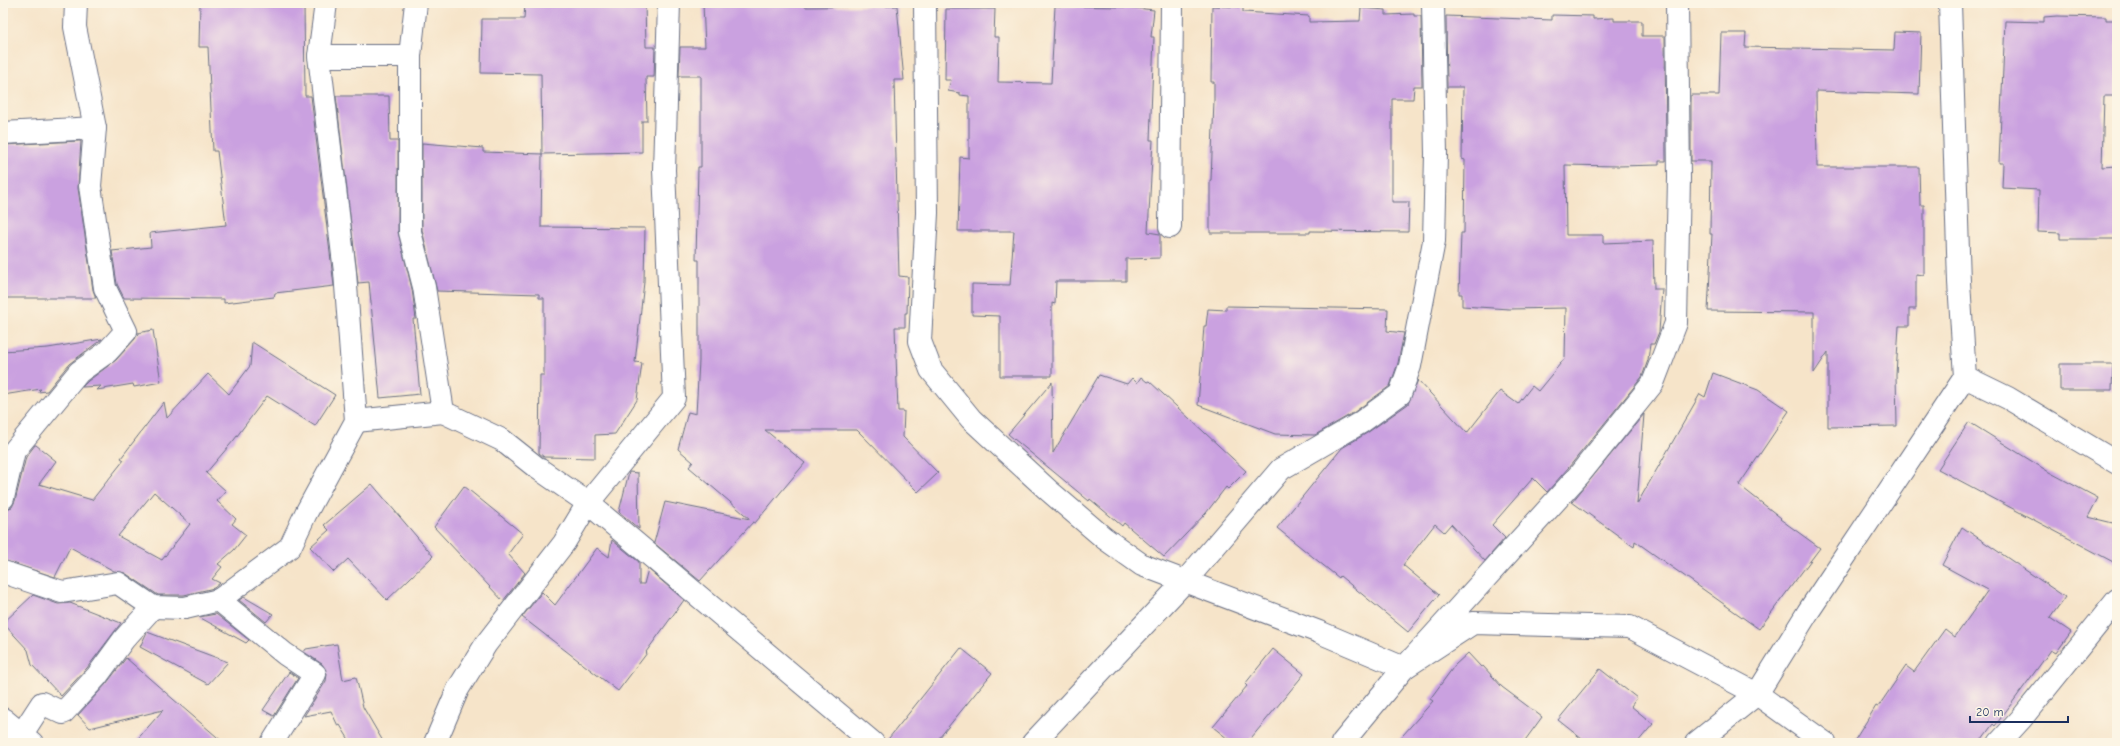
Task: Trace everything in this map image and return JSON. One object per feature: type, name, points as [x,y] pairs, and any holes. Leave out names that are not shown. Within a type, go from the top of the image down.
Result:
[{"type":"street","points":[[3,498],[14,451],[79,372],[107,352],[126,331],[105,288],[90,186],[95,128],[75,27],[76,3]]},
{"type":"street","points":[[3,572],[62,592],[118,583],[153,607],[185,608],[219,600],[290,548],[306,513],[356,421],[345,272],[319,56],[326,3]]},
{"type":"street","points":[[416,3],[410,56],[410,232],[424,287],[443,412]]},
{"type":"street","points":[[435,743],[458,689],[486,644],[564,543],[588,503],[674,398],[664,170],[669,3]]},
{"type":"street","points":[[925,3],[927,213],[920,341],[931,370],[971,419],[1048,490],[1104,538],[1142,565],[1186,580],[1319,632],[1404,668]]},
{"type":"street","points":[[1170,227],[1172,3]]},
{"type":"street","points":[[1033,743],[1186,580],[1281,469],[1360,423],[1400,394],[1410,366],[1434,241],[1436,154],[1433,3]]},
{"type":"street","points":[[1342,743],[1404,668],[1580,475],[1653,383],[1676,323],[1679,178],[1676,3]]},
{"type":"street","points":[[1696,743],[1757,694],[1808,612],[1964,377],[1959,282],[1950,3]]},
{"type":"street","points":[[319,56],[410,56]]},
{"type":"street","points":[[3,133],[95,128]]},
{"type":"street","points":[[1964,377],[2008,398],[2117,463]]},
{"type":"street","points":[[356,421],[443,412],[502,440],[536,468],[588,503],[873,743]]},
{"type":"street","points":[[219,600],[285,654],[315,674],[272,743]]},
{"type":"street","points":[[1999,743],[2117,600]]},
{"type":"street","points":[[3,719],[23,740],[42,703],[63,713],[97,676],[124,639],[153,607]]},
{"type":"street","points":[[1404,668],[1473,623],[1630,627],[1757,694],[1825,743]]},
{"type":"building","points":[[200,3],[304,3],[305,96],[311,96],[334,286],[275,293],[274,297],[224,303],[224,299],[124,298],[117,284],[112,251],[151,247],[150,233],[226,225],[217,151],[213,151],[208,47],[199,47]]},
{"type":"building","points":[[525,3],[645,3],[646,47],[655,47],[654,77],[646,77],[647,121],[642,121],[642,152],[542,154],[541,74],[481,73],[482,19],[524,19]]},
{"type":"building","points":[[703,4],[805,4],[805,7],[897,6],[904,80],[894,80],[899,276],[908,277],[905,327],[895,327],[898,411],[904,411],[903,437],[938,473],[918,492],[857,430],[765,430],[805,463],[755,523],[753,522],[700,581],[654,543],[665,502],[750,519],[689,467],[693,462],[678,449],[688,412],[696,414],[699,361],[699,260],[696,260],[698,167],[701,167],[701,76],[679,76],[680,47],[705,47]]},
{"type":"building","points":[[1055,6],[1126,7],[1154,10],[1151,37],[1154,37],[1150,140],[1153,140],[1148,232],[1160,234],[1160,258],[1126,259],[1126,281],[1056,281],[1055,304],[1052,303],[1052,376],[1000,376],[1000,316],[972,315],[972,284],[1010,285],[1014,231],[958,231],[960,157],[969,158],[969,96],[948,91],[951,80],[945,80],[946,9],[995,9],[994,37],[999,37],[998,82],[1051,83]]},
{"type":"building","points":[[1212,6],[1243,7],[1243,12],[1309,16],[1309,22],[1360,21],[1361,8],[1386,10],[1386,15],[1414,14],[1414,16],[1421,16],[1422,86],[1414,86],[1413,99],[1392,99],[1392,202],[1409,202],[1408,232],[1310,231],[1310,233],[1210,233],[1210,180],[1214,100],[1214,82],[1211,82]]},
{"type":"building","points":[[1552,15],[1593,16],[1593,19],[1614,18],[1614,21],[1642,21],[1642,36],[1665,36],[1666,161],[1659,161],[1659,165],[1565,165],[1566,235],[1603,235],[1603,243],[1653,241],[1654,289],[1662,289],[1659,332],[1654,344],[1650,344],[1648,360],[1642,377],[1569,467],[1547,492],[1533,478],[1492,525],[1505,538],[1485,561],[1451,524],[1444,532],[1435,524],[1403,565],[1439,595],[1408,632],[1340,576],[1339,578],[1277,528],[1342,448],[1367,433],[1408,404],[1418,380],[1467,433],[1500,391],[1518,404],[1532,386],[1538,391],[1565,358],[1566,308],[1509,309],[1462,306],[1462,294],[1459,294],[1461,233],[1464,233],[1465,160],[1462,159],[1463,87],[1447,87],[1446,16],[1552,20]]},
{"type":"building","points":[[2044,17],[2106,17],[2106,20],[2117,20],[2117,96],[2104,96],[2102,167],[2117,166],[2117,239],[2060,239],[2060,233],[2038,232],[2039,190],[2002,188],[2003,163],[1999,163],[2005,21],[2044,22]]},
{"type":"building","points":[[1895,32],[1921,33],[1919,94],[1816,91],[1817,167],[1919,167],[1920,205],[1924,205],[1924,275],[1916,274],[1916,309],[1909,309],[1909,326],[1899,326],[1896,374],[1897,426],[1828,427],[1828,352],[1814,373],[1814,312],[1708,311],[1712,234],[1710,234],[1711,161],[1691,161],[1691,95],[1719,95],[1721,33],[1746,33],[1745,47],[1894,50]]},
{"type":"building","points":[[336,96],[389,96],[390,141],[398,141],[398,232],[412,289],[416,319],[413,319],[420,394],[380,398],[369,282],[358,283]]},
{"type":"building","points":[[81,141],[78,188],[93,290],[96,298],[3,298],[3,145]]},
{"type":"building","points":[[422,143],[483,148],[483,152],[542,154],[541,227],[645,228],[644,282],[635,362],[642,363],[637,400],[615,434],[595,435],[595,458],[544,457],[539,453],[540,375],[544,375],[544,298],[539,298],[539,294],[437,291],[422,230]]},
{"type":"building","points":[[1226,306],[1388,309],[1387,331],[1404,333],[1398,363],[1390,386],[1353,413],[1315,435],[1275,434],[1198,405],[1204,326],[1206,326],[1208,309],[1226,310]]},
{"type":"building","points":[[153,330],[161,382],[134,387],[133,384],[97,390],[101,386],[82,387],[116,360],[135,339],[138,333]]},
{"type":"building","points":[[102,339],[69,364],[47,391],[38,392],[41,389],[3,395],[3,351],[48,348]]},
{"type":"building","points":[[252,342],[335,395],[315,426],[267,396],[234,440],[206,473],[226,491],[217,501],[236,519],[232,524],[246,535],[234,550],[218,564],[222,567],[212,579],[220,583],[214,588],[184,595],[158,595],[125,573],[114,571],[70,547],[55,577],[3,560],[3,510],[12,507],[15,501],[26,457],[35,445],[56,461],[39,484],[92,500],[124,460],[121,458],[164,402],[167,418],[208,374],[229,394],[250,366]],"holes":[[[154,492],[190,524],[162,560],[118,536]]]},
{"type":"building","points":[[2060,364],[2113,364],[2112,390],[2060,390]]},
{"type":"building","points":[[1713,373],[1758,390],[1789,411],[1739,485],[1781,518],[1780,519],[1820,548],[1759,629],[1635,541],[1634,547],[1572,502],[1644,414],[1637,504],[1700,394],[1705,397]]},
{"type":"building","points":[[1099,375],[1127,384],[1132,378],[1137,383],[1141,377],[1147,382],[1149,381],[1246,471],[1228,489],[1226,487],[1206,513],[1164,557],[1124,523],[1122,526],[1090,499],[1089,501],[1008,434],[1052,382],[1053,453]]},
{"type":"building","points":[[1969,422],[2049,472],[2098,498],[2088,517],[2117,524],[2117,564],[1938,469]]},
{"type":"building","points":[[629,472],[638,473],[639,529],[619,512]]},
{"type":"building","points":[[372,484],[433,556],[387,600],[348,559],[334,572],[310,547],[329,530],[324,525]]},
{"type":"building","points":[[464,486],[523,534],[508,554],[525,573],[503,601],[434,527]]},
{"type":"building","points":[[1962,527],[2065,597],[2050,618],[2071,632],[2056,653],[2051,650],[1995,726],[1993,724],[1979,743],[1853,743],[1876,706],[1878,707],[1906,666],[1914,672],[1945,629],[1955,637],[1988,590],[1942,565]]},
{"type":"building","points":[[612,540],[639,562],[639,584],[644,584],[648,569],[684,600],[618,691],[522,617],[542,592],[555,605],[597,548],[609,557]]},
{"type":"building","points":[[33,595],[58,604],[70,603],[121,623],[87,668],[61,696],[32,665],[28,650],[3,623]]},
{"type":"building","points":[[244,597],[273,614],[266,622],[239,600]]},
{"type":"building","points":[[216,614],[249,640],[246,643],[199,617]]},
{"type":"building","points":[[147,632],[228,662],[208,684],[140,647]]},
{"type":"building","points":[[337,644],[343,680],[356,677],[363,707],[384,743],[351,743],[340,725],[338,726],[331,711],[304,716],[326,681],[327,674],[322,664],[304,652],[306,649]]},
{"type":"building","points":[[961,648],[992,673],[935,743],[885,743]]},
{"type":"building","points":[[1273,649],[1304,674],[1247,743],[1233,743],[1213,727],[1247,686],[1245,684]]},
{"type":"building","points":[[1468,653],[1481,667],[1483,666],[1502,687],[1542,717],[1523,743],[1396,743],[1433,701],[1430,699],[1455,665]]},
{"type":"building","points":[[126,658],[224,743],[134,743],[163,710],[90,728],[78,715],[106,684]]},
{"type":"building","points":[[1600,669],[1637,698],[1631,706],[1653,724],[1637,743],[1587,743],[1558,720]]},
{"type":"building","points":[[289,672],[298,678],[274,716],[263,710]]}]
